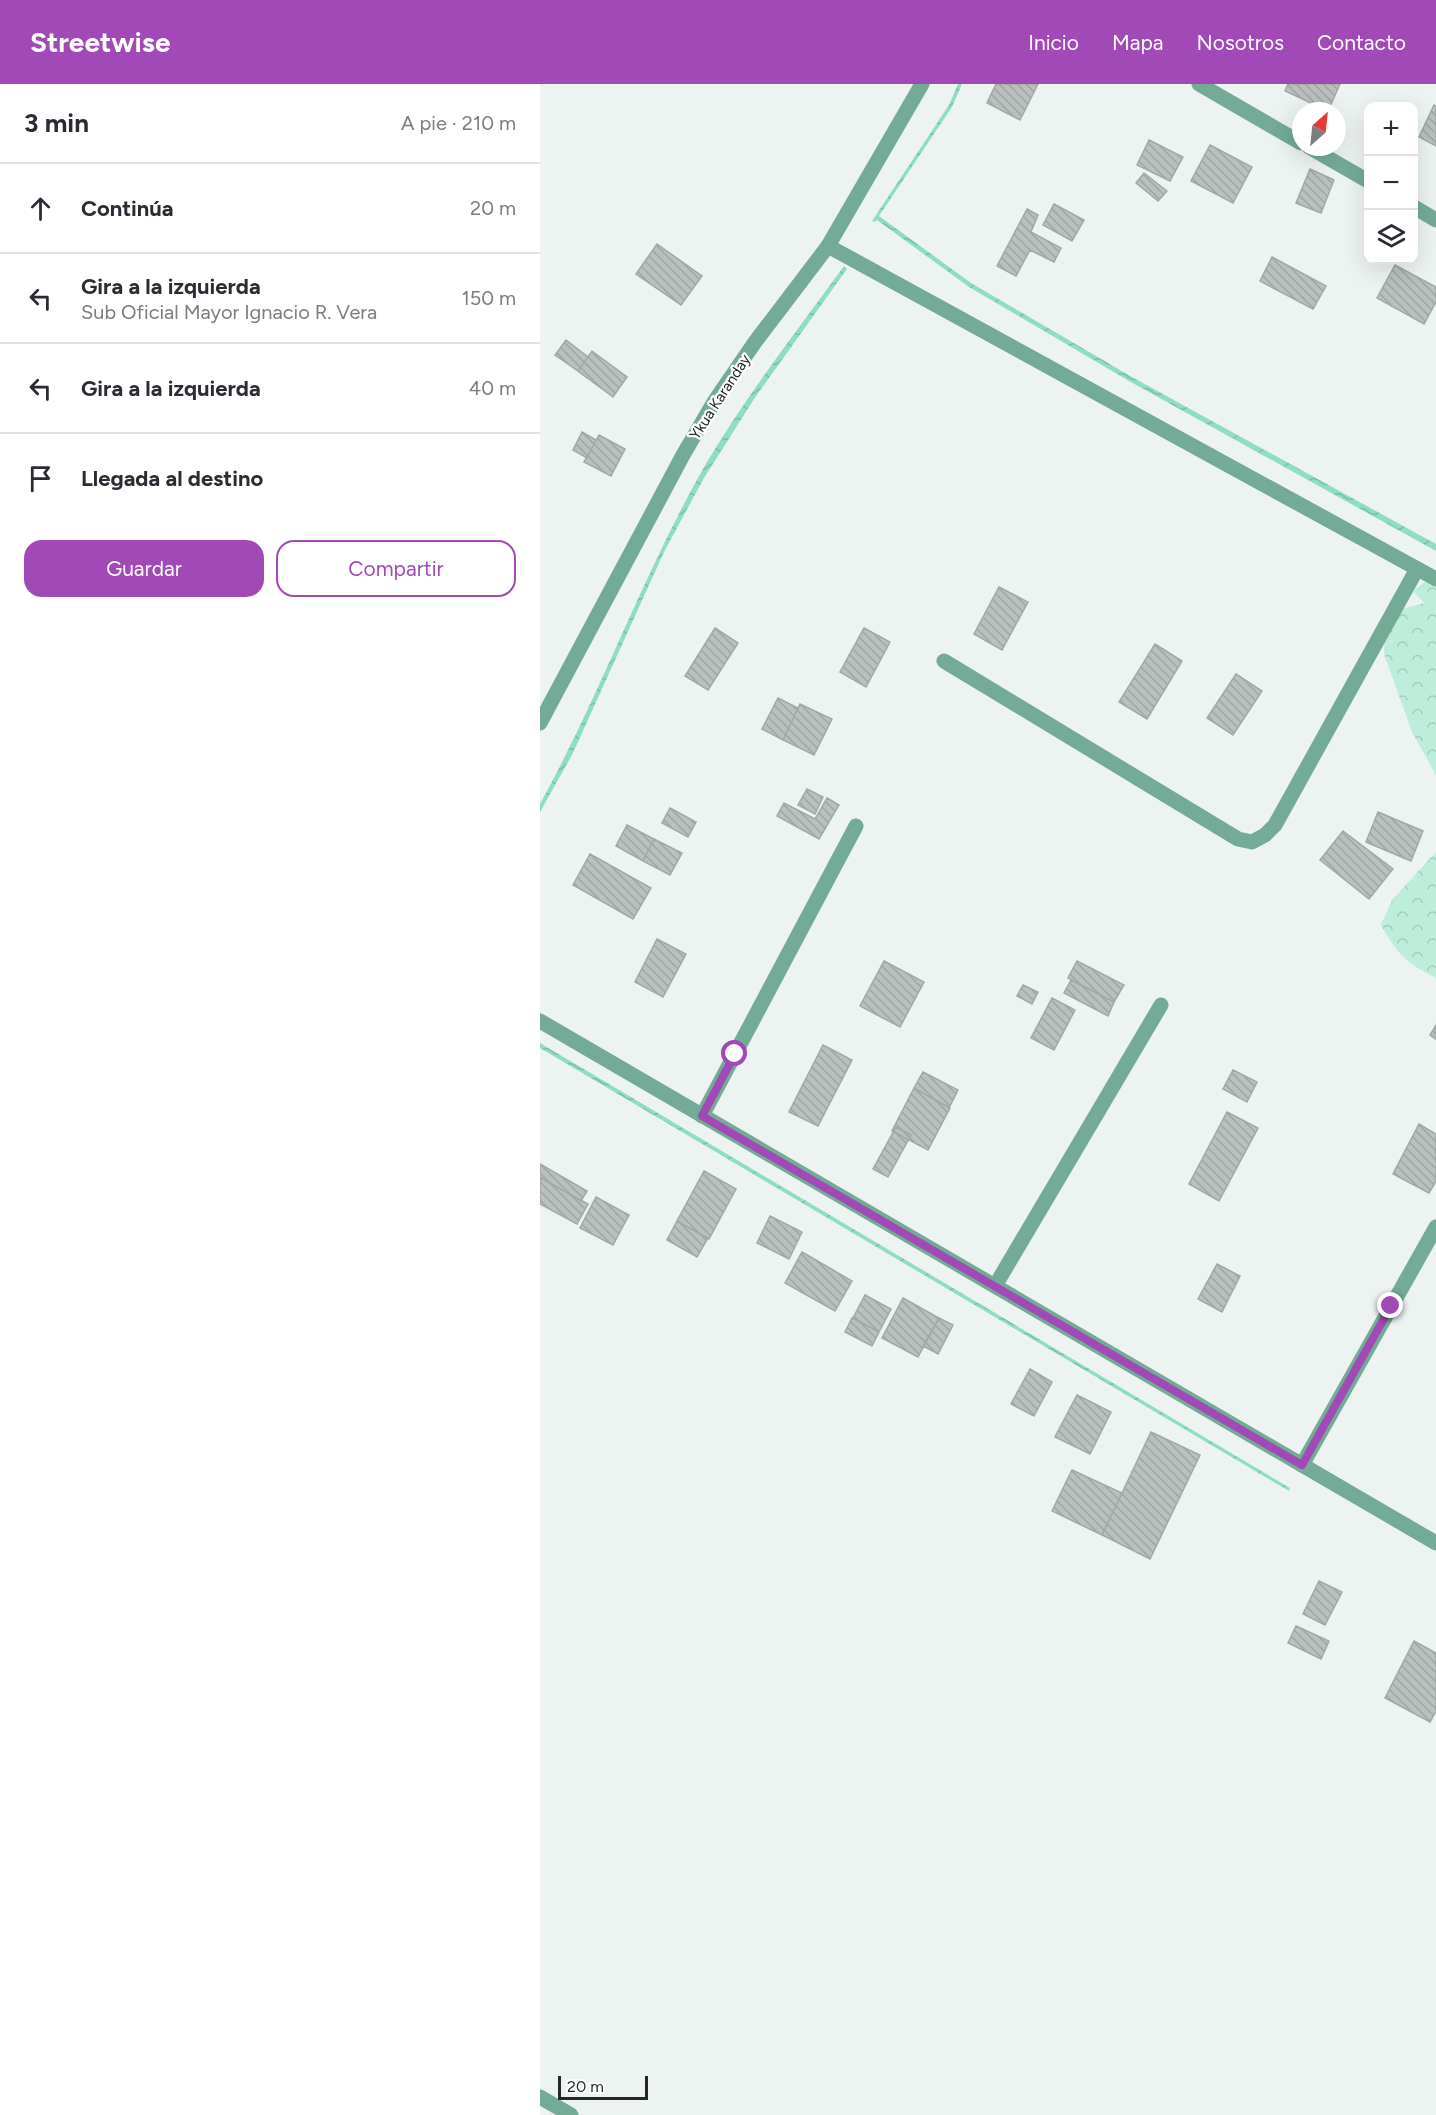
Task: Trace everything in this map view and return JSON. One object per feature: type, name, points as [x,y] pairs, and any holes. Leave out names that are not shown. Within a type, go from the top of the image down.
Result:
[{"type":"street","name":"Ykua Karanday","points":[[540,723],[671,476],[714,402],[755,342],[828,246],[922,84]]},
{"type":"street","points":[[1198,84],[1292,137]]},
{"type":"street","points":[[1325,156],[1364,179]]},
{"type":"street","points":[[1418,210],[1436,220]]},
{"type":"street","points":[[828,246],[1436,579]]},
{"type":"street","points":[[944,661],[1238,839],[1252,842],[1265,835],[1275,825],[1417,569]]},
{"type":"street","points":[[702,1116],[855,826]]},
{"type":"street","points":[[995,1287],[1161,1005]]},
{"type":"street","points":[[540,1021],[1436,1544]]},
{"type":"street","points":[[1302,1465],[1436,1227]]},
{"type":"street","points":[[540,2097],[571,2115]]},
{"type":"green space","points":[[1436,573],[1436,775],[1412,732],[1384,654],[1385,629],[1397,610],[1424,603],[1413,591]]},
{"type":"green space","points":[[1436,852],[1436,978],[1403,957],[1381,925],[1392,900]]},
{"type":"water","points":[[958,84],[962,84],[952,107],[879,216],[971,283],[1132,377],[1436,544],[1436,551],[1129,381],[969,287],[877,220],[872,221],[949,105]]},
{"type":"water","points":[[844,266],[847,269],[756,396],[704,478],[664,552],[572,755],[540,812],[540,804],[699,476],[750,395]]},
{"type":"water","points":[[540,1043],[1290,1488],[1289,1491],[540,1048]]},
{"type":"building","points":[[996,84],[1038,84],[1020,120],[987,103]]},
{"type":"building","points":[[1288,84],[1340,84],[1332,102],[1309,102],[1285,91]]},
{"type":"building","points":[[1434,105],[1436,106],[1436,146],[1419,137]]},
{"type":"building","points":[[1149,140],[1183,157],[1170,181],[1137,165]]},
{"type":"building","points":[[1210,145],[1252,167],[1233,203],[1191,181]]},
{"type":"building","points":[[1310,169],[1334,180],[1321,213],[1296,203]]},
{"type":"building","points":[[1144,173],[1167,191],[1158,201],[1136,183]]},
{"type":"building","points":[[1054,204],[1084,220],[1072,241],[1043,225]]},
{"type":"building","points":[[1027,209],[1038,215],[1031,232],[1061,248],[1054,262],[1030,250],[1016,276],[997,266]]},
{"type":"building","points":[[657,244],[702,276],[681,305],[636,274]]},
{"type":"building","points":[[1272,257],[1326,286],[1313,309],[1260,281]]},
{"type":"building","points":[[1395,265],[1436,287],[1436,302],[1424,324],[1377,298]]},
{"type":"building","points":[[566,340],[588,357],[578,371],[555,355]]},
{"type":"building","points":[[592,351],[627,377],[613,397],[578,371]]},
{"type":"building","points":[[582,432],[596,440],[587,458],[573,450]]},
{"type":"building","points":[[599,435],[625,449],[611,476],[584,462]]},
{"type":"building","points":[[999,587],[1028,602],[1002,650],[974,634]]},
{"type":"building","points":[[715,628],[738,643],[708,690],[685,676]]},
{"type":"building","points":[[864,628],[890,642],[866,687],[840,672]]},
{"type":"building","points":[[1155,644],[1182,661],[1147,719],[1119,702]]},
{"type":"building","points":[[1236,674],[1262,691],[1233,735],[1207,718]]},
{"type":"building","points":[[778,698],[798,708],[783,740],[762,729]]},
{"type":"building","points":[[800,704],[832,719],[814,755],[783,740]]},
{"type":"building","points":[[807,789],[823,797],[815,814],[798,805]]},
{"type":"building","points":[[827,798],[839,805],[819,839],[777,816],[784,803],[815,819]]},
{"type":"building","points":[[670,808],[696,822],[688,837],[662,823]]},
{"type":"building","points":[[1378,812],[1423,831],[1411,861],[1366,842]]},
{"type":"building","points":[[627,825],[654,839],[643,861],[616,846]]},
{"type":"building","points":[[1343,831],[1393,869],[1369,899],[1320,860]]},
{"type":"building","points":[[654,839],[682,853],[670,875],[643,861]]},
{"type":"building","points":[[590,854],[651,888],[633,919],[573,885]]},
{"type":"building","points":[[657,939],[686,954],[663,997],[635,982]]},
{"type":"building","points":[[884,961],[924,982],[900,1027],[860,1006]]},
{"type":"building","points":[[1077,961],[1124,985],[1114,1002],[1068,978]]},
{"type":"building","points":[[1071,980],[1114,1002],[1108,1016],[1064,993]]},
{"type":"building","points":[[1023,985],[1038,992],[1032,1004],[1017,996]]},
{"type":"building","points":[[1052,998],[1075,1010],[1054,1050],[1031,1038]]},
{"type":"building","points":[[1436,1025],[1436,1039],[1430,1035]]},
{"type":"building","points":[[823,1045],[852,1060],[818,1126],[789,1112]]},
{"type":"building","points":[[1233,1070],[1257,1082],[1247,1102],[1223,1089]]},
{"type":"building","points":[[923,1072],[958,1090],[949,1108],[914,1088]]},
{"type":"building","points":[[914,1088],[950,1108],[928,1150],[892,1131]]},
{"type":"building","points":[[1227,1112],[1258,1128],[1219,1201],[1189,1184]]},
{"type":"building","points":[[1419,1124],[1436,1134],[1436,1181],[1429,1193],[1393,1174]]},
{"type":"building","points":[[896,1127],[911,1135],[888,1177],[873,1169]]},
{"type":"building","points":[[540,1164],[587,1191],[581,1201],[540,1177]]},
{"type":"building","points":[[704,1171],[736,1189],[709,1239],[677,1221]]},
{"type":"building","points":[[540,1178],[588,1204],[577,1224],[540,1204]]},
{"type":"building","points":[[596,1197],[629,1215],[613,1245],[580,1228]]},
{"type":"building","points":[[770,1216],[802,1232],[789,1259],[757,1243]]},
{"type":"building","points":[[677,1221],[708,1238],[697,1257],[667,1240]]},
{"type":"building","points":[[802,1252],[852,1281],[835,1311],[785,1283]]},
{"type":"building","points":[[1217,1264],[1240,1276],[1222,1312],[1198,1299]]},
{"type":"building","points":[[865,1295],[891,1309],[879,1332],[853,1318]]},
{"type":"building","points":[[903,1298],[939,1318],[918,1357],[882,1338]]},
{"type":"building","points":[[852,1318],[879,1332],[872,1346],[845,1332]]},
{"type":"building","points":[[939,1318],[953,1325],[938,1354],[923,1346]]},
{"type":"building","points":[[1030,1369],[1052,1382],[1034,1416],[1011,1404]]},
{"type":"building","points":[[1077,1395],[1111,1412],[1090,1454],[1055,1437]]},
{"type":"building","points":[[1151,1432],[1200,1455],[1150,1559],[1102,1535]]},
{"type":"building","points":[[1072,1470],[1122,1493],[1102,1535],[1052,1511]]},
{"type":"building","points":[[1319,1581],[1342,1592],[1325,1625],[1303,1614]]},
{"type":"building","points":[[1296,1626],[1329,1641],[1321,1659],[1288,1643]]},
{"type":"building","points":[[1414,1641],[1436,1653],[1436,1711],[1430,1722],[1385,1698]]},
{"type":"route","points":[[735,1054],[702,1116],[1302,1465],[1391,1306]]}]
